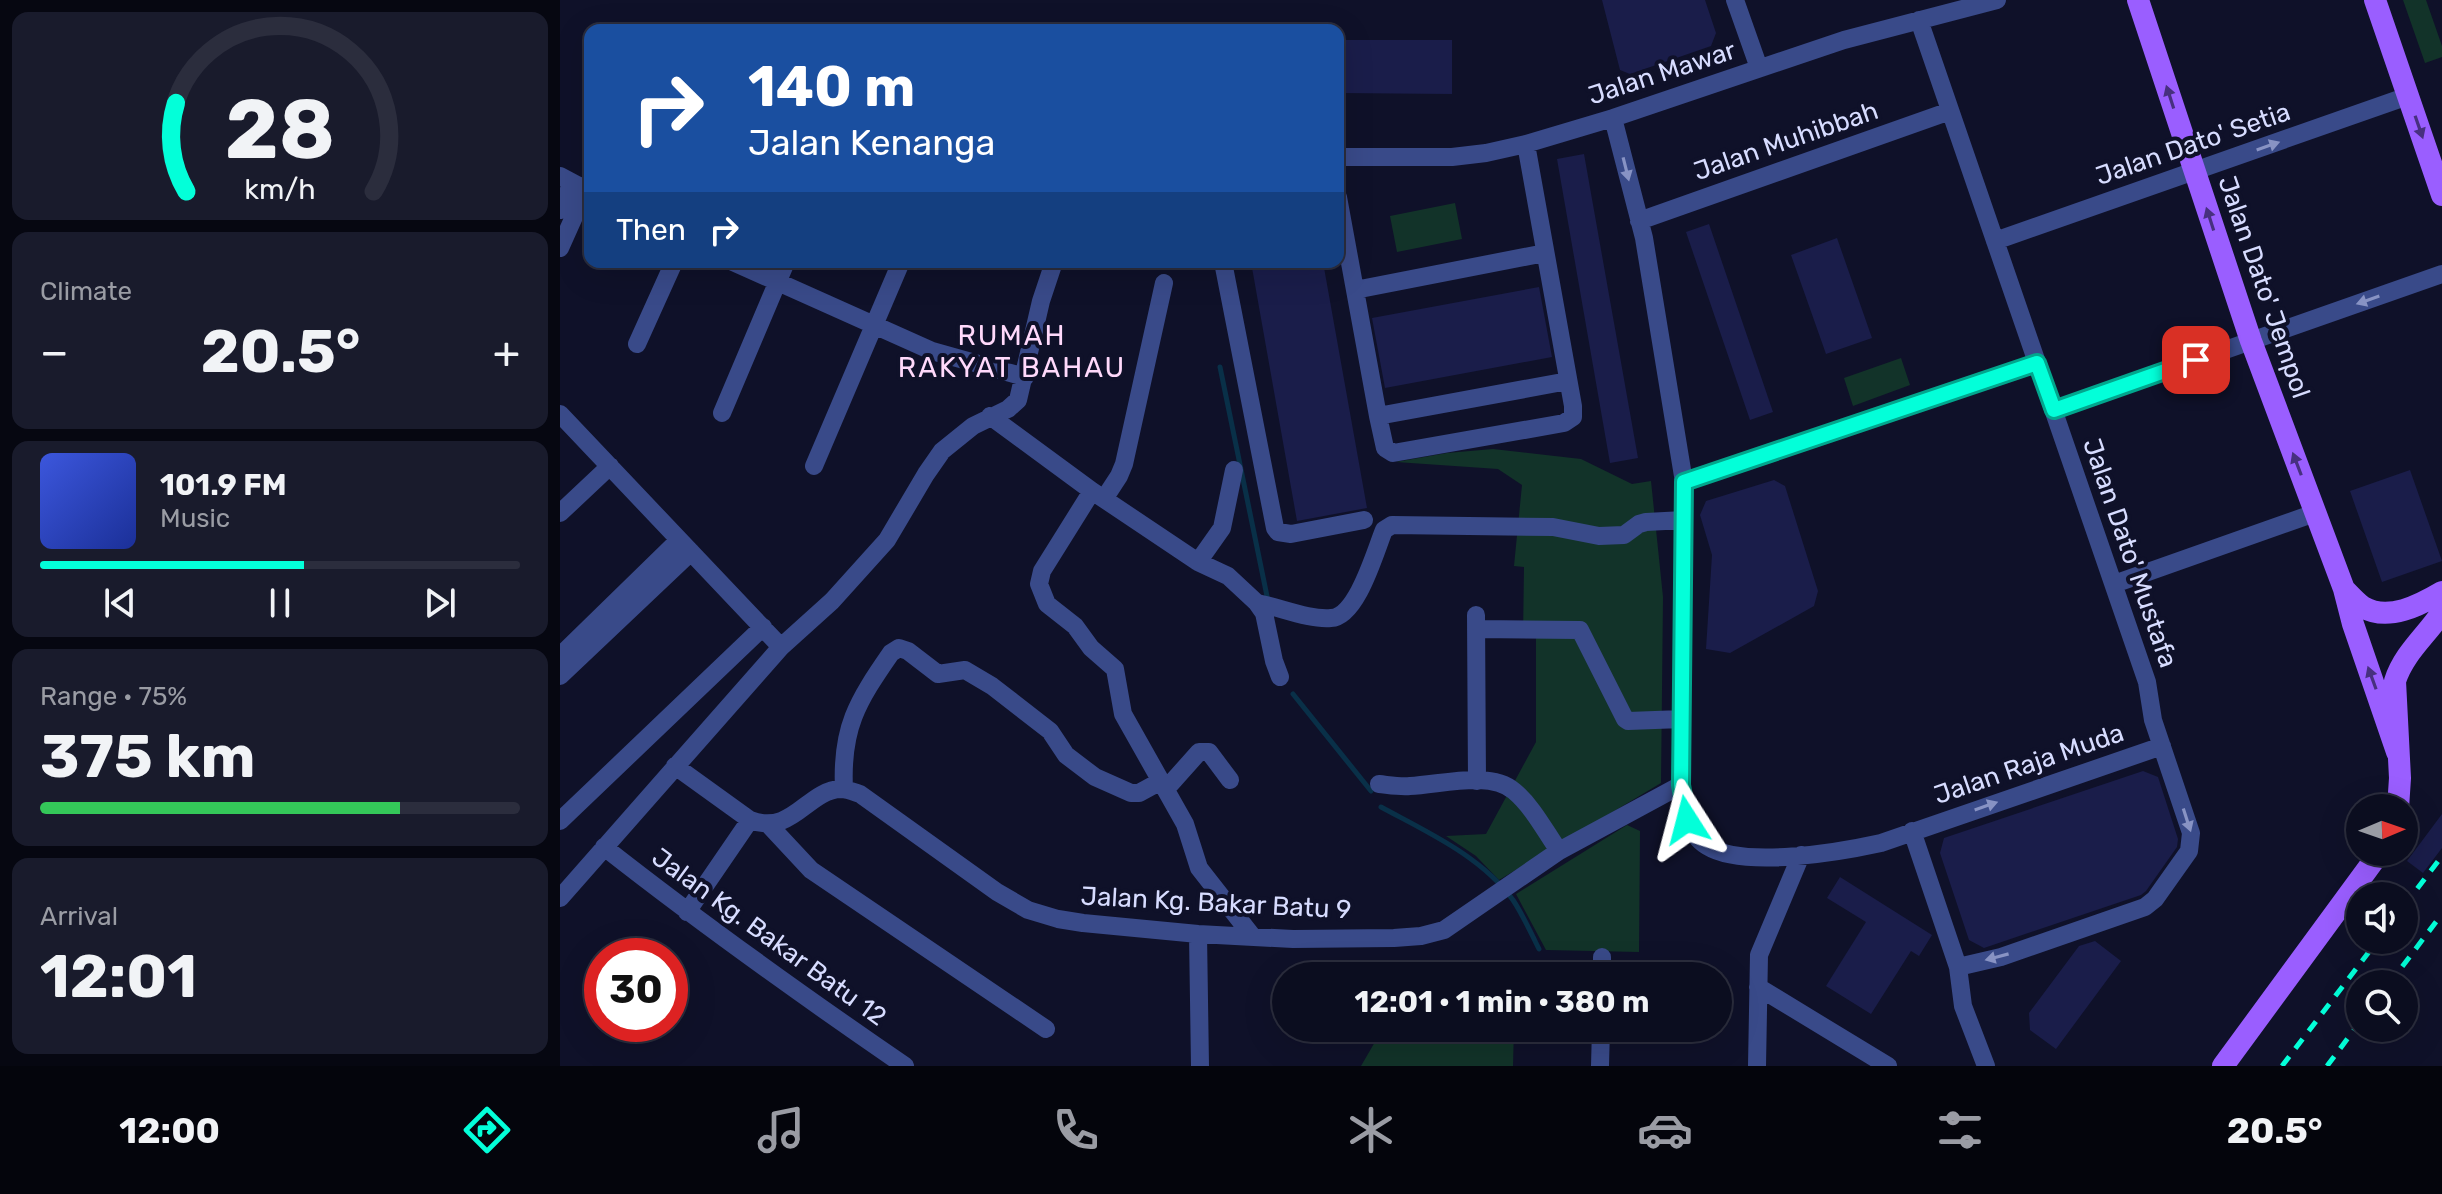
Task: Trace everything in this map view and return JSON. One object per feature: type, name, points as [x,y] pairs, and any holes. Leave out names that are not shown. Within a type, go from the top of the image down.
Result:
[{"type":"main road","name":"Jalan Dato' Jempol","points":[[2138,0],[2251,341],[2344,589],[2397,752]]},
{"type":"main road","points":[[2375,0],[2442,195]]},
{"type":"main road","points":[[2344,589],[2363,607],[2384,612],[2408,609],[2442,592]]},
{"type":"main road","points":[[2399,794],[2395,681],[2399,667],[2442,612]]},
{"type":"main road","points":[[2223,1066],[2370,866]]},
{"type":"street","points":[[1735,0],[1759,68]]},
{"type":"street","name":"Jalan Mawar","points":[[1344,157],[1452,157],[1526,144],[1844,40],[1997,0]]},
{"type":"street","name":"Jalan Dato' Mustafa","points":[[1919,20],[2147,682],[2153,720],[2192,839],[2189,851],[2155,899],[2145,907],[2015,952],[1958,967]]},
{"type":"street","name":"Jalan Dato' Setia","points":[[1995,241],[2408,96]]},
{"type":"street","name":"Jalan Muhibbah","points":[[1639,221],[1950,111]]},
{"type":"street","points":[[1613,118],[1644,238],[1684,482],[1681,785]]},
{"type":"street","points":[[1344,230],[1385,448],[1393,453],[1564,423],[1573,417],[1573,406],[1526,144]]},
{"type":"street","points":[[560,210],[580,185]]},
{"type":"street","points":[[560,248],[580,185]]},
{"type":"street","points":[[1355,290],[1545,253]]},
{"type":"street","points":[[637,344],[671,268]]},
{"type":"street","points":[[746,268],[932,351],[1025,377]]},
{"type":"street","points":[[722,413],[783,268]]},
{"type":"street","points":[[814,466],[898,268]]},
{"type":"street","points":[[560,898],[781,647],[832,601],[887,540],[942,451],[973,426],[1014,405],[1021,394],[1041,301],[1052,268]]},
{"type":"street","points":[[1224,268],[1275,528],[1278,532],[1291,534],[1364,520]]},
{"type":"street","points":[[2054,410],[2442,274]]},
{"type":"street","points":[[1164,283],[1124,464],[1042,571],[1039,584],[1047,604],[1075,626],[1091,648],[1115,669],[1123,714],[1185,824],[1199,868],[1253,937]]},
{"type":"street","points":[[1684,482],[2037,363]]},
{"type":"street","points":[[1378,416],[1568,381]]},
{"type":"street","points":[[560,414],[781,647]]},
{"type":"street","points":[[990,416],[1098,495],[1198,562],[1228,576],[1265,605],[1334,619],[1345,613],[1354,602],[1384,530],[1392,525],[1553,527],[1599,536],[1624,535],[1646,522],[1684,520]]},
{"type":"street","points":[[560,513],[610,466]]},
{"type":"street","points":[[1198,562],[1222,528],[1234,470]]},
{"type":"street","points":[[2114,584],[2315,513]]},
{"type":"street","points":[[560,656],[685,546]]},
{"type":"street","points":[[560,676],[685,546]]},
{"type":"street","points":[[1265,605],[1264,613],[1280,677]]},
{"type":"street","points":[[1477,781],[1476,622],[1580,630],[1625,719],[1682,719]]},
{"type":"street","points":[[560,821],[763,627]]},
{"type":"street","points":[[687,912],[759,822],[788,818],[831,791],[844,789],[842,761],[846,734],[857,706],[891,653],[899,648],[908,651],[938,674],[965,670],[992,686],[1050,731],[1066,755],[1095,777],[1131,793],[1163,785],[1204,750],[1209,752],[1230,780]]},
{"type":"street","name":"Jalan Raja Muda","points":[[1681,785],[1687,820],[1706,846],[1720,852],[1749,856],[1801,855],[1881,843],[2162,746]]},
{"type":"street","points":[[675,766],[759,822],[811,870],[1046,1029]]},
{"type":"street","points":[[1379,784],[1409,787],[1477,781],[1500,783],[1512,789],[1527,804],[1559,851]]},
{"type":"street","name":"Jalan Kg. Bakar Batu 9","points":[[844,789],[869,799],[997,892],[1028,910],[1070,921],[1198,934],[1293,939],[1394,938],[1444,930],[1559,851],[1681,785]]},
{"type":"street","points":[[1912,831],[1958,967],[1963,1006],[1986,1066]]},
{"type":"street","name":"Jalan Kg. Bakar Batu 12","points":[[604,847],[687,912],[905,1066]]},
{"type":"street","points":[[1757,1066],[1761,950],[1801,855]]},
{"type":"street","points":[[1198,934],[1200,1066]]},
{"type":"street","points":[[1758,987],[1888,1066]]},
{"type":"street","points":[[1600,1066],[1601,1042]]},
{"type":"green space","points":[[2403,0],[2426,0],[2442,46],[2442,57],[2425,63]]},
{"type":"green space","points":[[1455,203],[1462,239],[1397,252],[1390,216]]},
{"type":"green space","points":[[1901,358],[1910,385],[1853,406],[1844,378]]},
{"type":"green space","points":[[1493,449],[1581,459],[1632,484],[1651,481],[1663,597],[1661,783],[1499,880],[1476,856],[1446,836],[1486,834],[1536,742],[1536,638],[1523,637],[1524,567],[1514,566],[1522,485],[1498,469],[1396,462]]},
{"type":"green space","points":[[1627,825],[1640,831],[1639,952],[1546,950],[1516,894]]},
{"type":"green space","points":[[1375,1042],[1514,1042],[1513,1066],[1361,1066]]},
{"type":"building","points":[[1602,0],[1705,0],[1716,33],[1711,46],[1630,74],[1620,70]]},
{"type":"building","points":[[1344,40],[1452,40],[1452,94],[1344,93]]},
{"type":"building","points":[[1584,154],[1638,458],[1610,463],[1557,159]]},
{"type":"building","points":[[1709,224],[1773,412],[1750,420],[1686,232]]},
{"type":"building","points":[[1837,238],[1872,338],[1826,354],[1791,255]]},
{"type":"building","points":[[1252,268],[1324,268],[1367,508],[1297,521]]},
{"type":"building","points":[[1539,287],[1552,357],[1385,388],[1372,318]]},
{"type":"building","points":[[2410,470],[2442,561],[2382,582],[2350,491]]},
{"type":"building","points":[[1774,480],[1785,486],[1818,591],[1814,606],[1730,653],[1706,649],[1712,555],[1700,515],[1706,501]]},
{"type":"building","points":[[2143,771],[2158,777],[2178,839],[2177,847],[2146,891],[1984,948],[1969,940],[1940,853],[1944,838]]},
{"type":"building","points":[[2442,814],[2442,848],[2423,873],[2414,866],[2418,866],[2418,846]]},
{"type":"building","points":[[1840,877],[1932,935],[1919,956],[1911,951],[1871,1014],[1826,986],[1866,922],[1827,898]]},
{"type":"building","points":[[2095,941],[2121,961],[2056,1049],[2030,1030],[2029,1013],[2079,946]]},
{"type":"waterway","points":[[1220,367],[1268,601]]},
{"type":"waterway","points":[[1293,694],[1371,791]]},
{"type":"waterway","points":[[1381,807],[1452,846],[1485,870],[1513,900],[1539,949]]},
{"type":"railway","points":[[2418,888],[2442,856]]},
{"type":"railway","points":[[2400,970],[2442,914]]},
{"type":"railway","points":[[2282,1066],[2367,954]]},
{"type":"railway","points":[[2327,1066],[2346,1041]]},
{"type":"district","name":"RUMAH RAKYAT BAHAU","points":[[1012,351]]},
{"type":"route","points":[[1687,820],[1681,785],[1684,482],[2037,363],[2054,410],[2196,360]]}]
